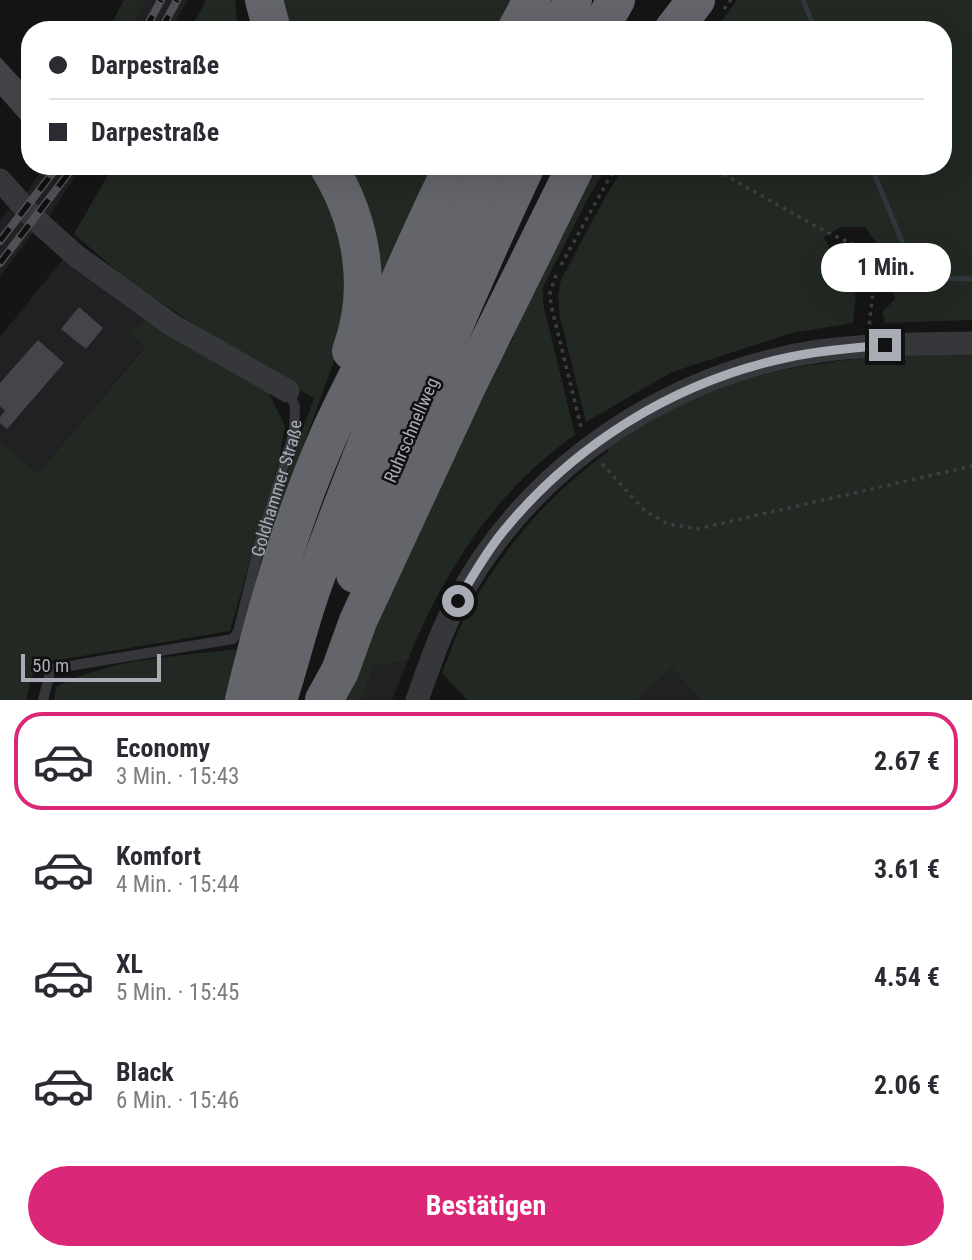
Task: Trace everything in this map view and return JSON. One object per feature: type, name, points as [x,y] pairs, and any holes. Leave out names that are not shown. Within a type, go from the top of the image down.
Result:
[{"type":"highway","points":[[244,0],[246,21]]},
{"type":"highway","points":[[264,0],[270,21]]},
{"type":"highway","points":[[562,21],[573,0]]},
{"type":"highway","points":[[605,21],[616,0]]},
{"type":"highway","points":[[650,21],[662,0]]},
{"type":"highway","points":[[680,21],[696,0]]},
{"type":"highway","points":[[328,437],[339,382],[358,333],[362,287],[355,223],[333,175]]},
{"type":"highway","points":[[244,700],[260,632],[287,547],[328,437],[449,175]]},
{"type":"highway","name":"Ruhrschnellweg","points":[[278,700],[312,590],[371,434],[423,307],[484,175]]},
{"type":"highway","name":"Ruhrschnellweg","points":[[314,700],[325,656],[387,488],[490,243],[522,175]]},
{"type":"highway","points":[[324,700],[340,671],[358,621],[469,382],[572,175]]},
{"type":"street","name":"Goldhammer Straße","points":[[0,180],[35,219],[75,254],[172,325],[288,391]]},
{"type":"street","points":[[416,700],[458,601],[496,540],[533,498],[589,449],[647,410],[720,377],[790,357],[867,347],[972,343]]},
{"type":"lane","name":"Goldhammer Straße","points":[[43,700],[51,669],[233,639],[238,632],[261,538],[294,432],[295,406],[288,391]]},
{"type":"path","points":[[610,175],[559,268],[550,293],[551,305],[589,449],[645,511],[668,524],[697,529],[972,466]]},
{"type":"path","points":[[725,175],[856,246],[874,284],[867,347]]},
{"type":"shaded area","points":[[124,0],[147,0],[135,21],[113,21]]},
{"type":"shaded area","points":[[147,0],[188,0],[175,21],[135,21]]},
{"type":"shaded area","points":[[206,0],[235,0],[237,21],[195,21]]},
{"type":"shaded area","points":[[277,0],[511,0],[500,21],[280,21]]},
{"type":"shaded area","points":[[737,0],[972,0],[972,320],[885,323],[882,312],[895,299],[884,254],[865,227],[841,227],[824,237],[856,296],[853,323],[792,333],[672,372],[586,422],[560,317],[558,296],[561,280],[619,175],[952,175],[952,21],[722,21]]},
{"type":"shaded area","points":[[39,175],[76,175],[48,218],[0,276],[0,219],[26,193]]},
{"type":"shaded area","points":[[108,175],[318,175],[351,260],[340,345],[283,501],[248,610],[250,592],[276,504],[314,398],[211,339],[202,329],[131,283],[74,234]]},
{"type":"shaded area","points":[[343,175],[434,175],[383,281]]},
{"type":"shaded area","points":[[593,175],[602,175],[543,287],[543,303],[575,435],[521,481],[475,535],[438,595],[408,660],[375,666],[360,700],[344,700],[443,463],[513,334]]},
{"type":"shaded area","points":[[64,258],[148,319],[145,346],[38,473],[0,441],[0,337]]},
{"type":"shaded area","points":[[148,319],[263,381],[285,426],[279,460],[230,631],[35,664],[26,700],[0,700],[0,441],[38,473],[145,347],[129,333]]},
{"type":"shaded area","points":[[972,353],[972,700],[702,700],[672,668],[637,700],[467,700],[442,673],[467,613],[481,589],[529,524],[566,486],[609,451],[607,448],[647,423],[706,393],[780,371],[856,359]]},
{"type":"shaded area","points":[[236,649],[226,700],[54,700],[56,687],[98,670],[144,660]]},
{"type":"shaded area","points":[[408,660],[392,700],[360,700],[374,666]]},
{"type":"shaded area","points":[[672,667],[702,700],[637,700]]},
{"type":"building","points":[[0,57],[21,80],[21,120],[0,96]]},
{"type":"building","points":[[79,307],[103,328],[86,349],[61,329]]},
{"type":"building","points":[[38,340],[64,363],[7,429],[0,423],[0,417],[5,411],[0,406],[0,383]]},
{"type":"waterway","points":[[803,0],[811,21]]},
{"type":"waterway","points":[[875,175],[906,251],[925,278],[972,279]]},
{"type":"railway","points":[[150,21],[161,0]]},
{"type":"railway","points":[[166,21],[177,0]]},
{"type":"railway","points":[[0,241],[51,175]]},
{"type":"railway","points":[[0,263],[67,175]]},
{"type":"route","points":[[458,601],[496,540],[533,498],[603,438],[647,410],[700,384],[758,364],[818,351],[885,345]]}]
